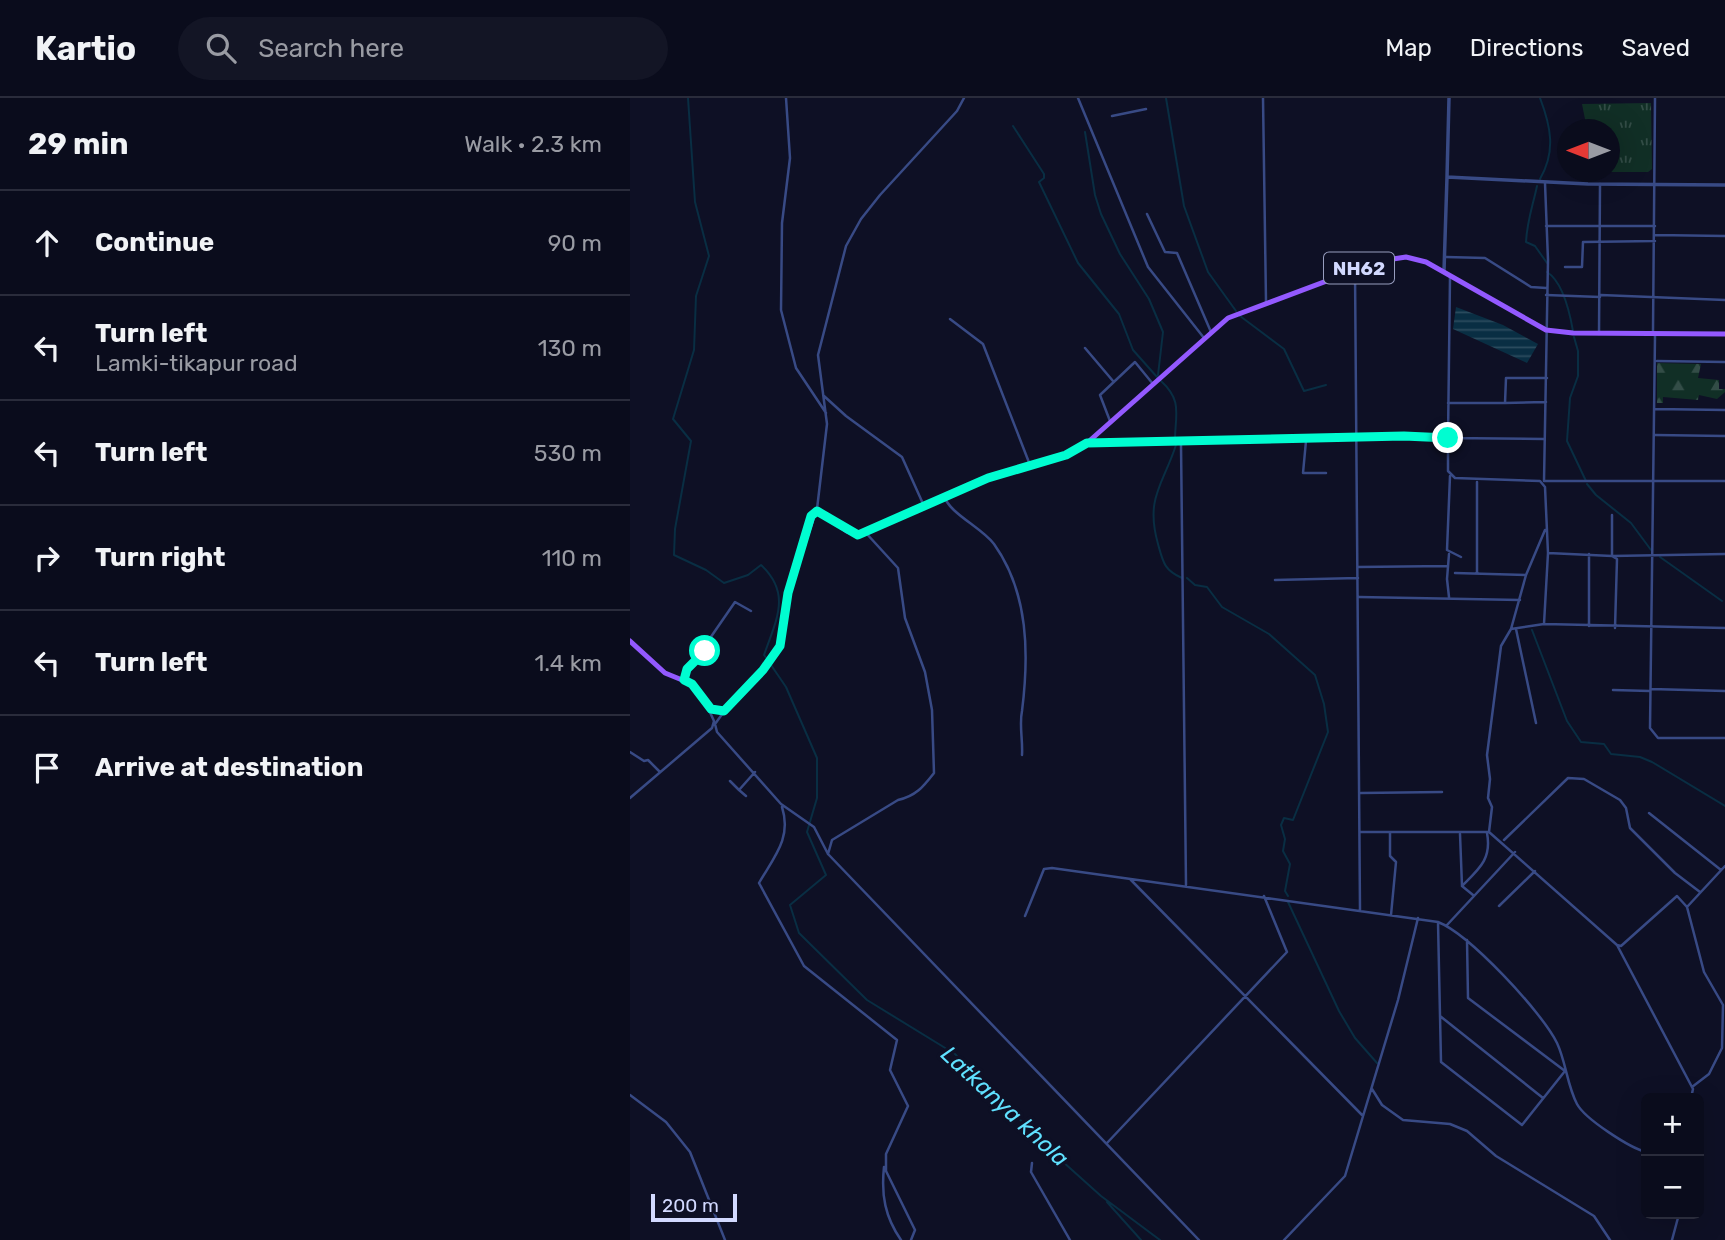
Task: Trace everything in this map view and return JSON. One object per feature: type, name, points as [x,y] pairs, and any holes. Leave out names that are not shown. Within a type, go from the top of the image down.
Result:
[{"type":"main road","name":"NH62","points":[[865,532],[944,496],[1066,455],[1087,443],[1228,318],[1355,269],[1393,258],[1406,257],[1447,272],[1546,330],[1599,334],[1725,334]]},
{"type":"main road","points":[[630,641],[665,673],[692,684],[707,705],[721,711],[763,670],[783,640],[788,593],[811,516],[817,511],[847,531],[858,535],[865,532]]},
{"type":"street","points":[[786,98],[790,158],[782,223],[781,310],[796,368],[826,413]]},
{"type":"street","points":[[817,511],[826,413],[818,355],[846,246],[861,219],[957,111],[964,98]]},
{"type":"street","points":[[1078,98],[1148,267],[1204,338]]},
{"type":"street","points":[[1264,98],[1266,302]]},
{"type":"street","points":[[1449,98],[1445,257],[1450,476],[1447,566],[1450,597]]},
{"type":"street","points":[[1656,98],[1655,482],[1650,728],[1658,738],[1725,738]]},
{"type":"street","points":[[1112,116],[1146,109]]},
{"type":"street","points":[[1447,177],[1545,183],[1725,185]]},
{"type":"street","points":[[1544,624],[1548,553],[1545,487],[1542,481],[1547,378],[1545,183]]},
{"type":"street","points":[[1599,334],[1601,184]]},
{"type":"street","points":[[1147,214],[1165,252],[1177,253],[1211,332]]},
{"type":"street","points":[[1545,226],[1655,226]]},
{"type":"street","points":[[1655,234],[1725,236]]},
{"type":"street","points":[[1564,267],[1582,267],[1583,242],[1655,241]]},
{"type":"street","points":[[1445,257],[1485,258],[1531,287],[1546,288]]},
{"type":"street","points":[[1355,269],[1360,910]]},
{"type":"street","points":[[1546,295],[1725,300]]},
{"type":"street","points":[[950,319],[983,344],[1030,465]]},
{"type":"street","points":[[1085,348],[1113,381]]},
{"type":"street","points":[[1657,360],[1725,362]]},
{"type":"street","points":[[1110,422],[1100,395],[1113,381],[1135,362],[1157,381]]},
{"type":"street","points":[[1505,403],[1506,378],[1547,378]]},
{"type":"street","points":[[824,396],[846,416],[902,457],[924,506]]},
{"type":"street","points":[[1448,403],[1546,402]]},
{"type":"street","points":[[1655,409],[1725,410]]},
{"type":"street","points":[[1655,435],[1725,436]]},
{"type":"street","points":[[1087,443],[1356,438],[1544,439]]},
{"type":"street","points":[[1307,440],[1303,472],[1326,473]]},
{"type":"street","points":[[1181,443],[1186,885]]},
{"type":"street","points":[[1450,476],[1477,480],[1725,481]]},
{"type":"street","points":[[1477,480],[1477,573]]},
{"type":"street","points":[[944,496],[947,505],[994,544],[1020,601],[1026,647],[1022,755]]},
{"type":"street","points":[[1612,515],[1612,556]]},
{"type":"street","points":[[1462,886],[1487,860],[1492,807],[1488,799],[1490,779],[1487,755],[1501,646],[1511,629],[1526,575],[1545,530]]},
{"type":"street","points":[[828,854],[832,840],[898,800],[910,798],[934,774],[932,710],[925,672],[905,618],[898,568],[865,532]]},
{"type":"street","points":[[1548,553],[1612,556],[1725,554]]},
{"type":"street","points":[[1449,554],[1461,558]]},
{"type":"street","points":[[1589,554],[1589,626]]},
{"type":"street","points":[[1612,556],[1617,559],[1615,628]]},
{"type":"street","points":[[1358,567],[1447,566]]},
{"type":"street","points":[[1455,573],[1526,575]]},
{"type":"street","points":[[1275,580],[1358,578]]},
{"type":"street","points":[[1358,597],[1520,600]]},
{"type":"street","points":[[684,680],[687,669],[705,651],[706,644],[735,602],[751,611]]},
{"type":"street","points":[[1511,629],[1544,624],[1615,628],[1725,628]]},
{"type":"street","points":[[1516,629],[1536,723]]},
{"type":"street","points":[[1613,690],[1725,691]]},
{"type":"street","points":[[707,705],[717,732],[781,804],[814,827],[828,854],[1199,1240]]},
{"type":"street","points":[[630,797],[684,754],[715,724],[721,711]]},
{"type":"street","points":[[630,752],[644,761],[649,760],[660,772]]},
{"type":"street","points":[[739,790],[755,772]]},
{"type":"street","points":[[1503,841],[1568,778],[1584,779],[1620,800],[1626,807],[1630,828],[1675,873],[1700,892]]},
{"type":"street","points":[[730,781],[746,796]]},
{"type":"street","points":[[1361,793],[1442,792]]},
{"type":"street","points":[[781,804],[787,823],[784,839],[759,883],[804,966],[897,1040],[890,1070],[908,1106],[886,1154],[884,1205],[892,1227],[901,1240]]},
{"type":"street","points":[[1649,813],[1721,870]]},
{"type":"street","points":[[1361,832],[1488,832],[1503,841],[1617,945],[1692,1087],[1691,1093]]},
{"type":"street","points":[[1390,832],[1390,856],[1396,862],[1391,915]]},
{"type":"street","points":[[1460,832],[1462,886],[1473,895]]},
{"type":"street","points":[[1447,925],[1515,852]]},
{"type":"street","points":[[1687,907],[1725,866]]},
{"type":"street","points":[[1025,916],[1044,869],[1129,877],[1418,918],[1447,925],[1499,970],[1556,1042],[1579,1108],[1622,1141],[1641,1150]]},
{"type":"street","points":[[1499,906],[1535,871]]},
{"type":"street","points":[[1129,877],[1363,1116]]},
{"type":"street","points":[[1107,1143],[1288,950],[1264,896]]},
{"type":"street","points":[[1617,945],[1621,946],[1677,896],[1687,907],[1704,972],[1723,1005],[1722,1048],[1709,1074],[1692,1087]]},
{"type":"street","points":[[1284,1240],[1345,1176],[1398,1000],[1418,918]]},
{"type":"street","points":[[1438,922],[1441,1062],[1444,1066],[1521,1125],[1565,1071]]},
{"type":"street","points":[[1466,940],[1468,998],[1565,1071]]},
{"type":"street","points":[[1440,1016],[1543,1098]]},
{"type":"street","points":[[1372,1089],[1382,1105],[1403,1120],[1450,1124],[1467,1131],[1496,1156],[1594,1216],[1610,1240]]},
{"type":"street","points":[[630,1095],[666,1122],[690,1152],[725,1240]]},
{"type":"street","points":[[886,1154],[886,1171],[915,1230],[911,1240]]},
{"type":"street","points":[[1032,1163],[1031,1172],[1070,1240]]},
{"type":"street","points":[[1672,1240],[1678,1219]]},
{"type":"green space","points":[[1651,103],[1652,169],[1648,172],[1620,172],[1620,119],[1585,119],[1582,104]]},
{"type":"green space","points":[[1657,363],[1701,364],[1698,378],[1719,380],[1719,389],[1725,389],[1725,392],[1717,399],[1699,395],[1698,400],[1663,397],[1663,403],[1657,403]]},
{"type":"water","points":[[1456,307],[1503,325],[1538,344],[1527,363],[1453,329]]},
{"type":"waterway","name":"Latkanya khola","points":[[688,98],[695,202],[709,256],[696,296],[694,350],[673,419],[691,441],[675,529],[674,555],[706,570],[724,583],[748,575],[761,565],[771,576],[779,597],[779,608],[764,655],[768,660]]},
{"type":"waterway","points":[[1166,98],[1184,206],[1208,272],[1236,311]]},
{"type":"waterway","points":[[1540,98],[1549,129],[1550,149],[1540,179]]},
{"type":"waterway","points":[[1013,126],[1044,174],[1044,178],[1039,182],[1078,263],[1119,314],[1133,350],[1157,377]]},
{"type":"waterway","points":[[1085,132],[1095,195],[1101,214],[1120,254],[1149,299],[1163,332],[1158,375]]},
{"type":"waterway","points":[[1537,186],[1526,242],[1535,246],[1547,263]]},
{"type":"waterway","points":[[1547,272],[1561,291],[1568,307],[1573,331]]},
{"type":"waterway","points":[[1240,316],[1284,349],[1304,391],[1326,385]]},
{"type":"waterway","points":[[1574,337],[1578,351],[1578,376],[1570,398],[1567,441],[1586,481]]},
{"type":"waterway","points":[[1161,381],[1175,402],[1175,440]]},
{"type":"waterway","points":[[1176,445],[1157,492],[1154,515],[1163,561],[1171,572],[1182,578]]},
{"type":"waterway","points":[[1587,484],[1596,495],[1631,523],[1651,550]]},
{"type":"waterway","points":[[1660,557],[1722,601]]},
{"type":"waterway","points":[[1187,578],[1195,585],[1207,587],[1222,607],[1269,634],[1315,675],[1324,704],[1328,732],[1293,820],[1284,818],[1281,825],[1285,839],[1283,851],[1290,864],[1285,891],[1288,896]]},
{"type":"waterway","points":[[1532,630],[1567,721],[1581,742],[1604,744],[1611,754],[1640,757],[1652,762],[1725,806]]},
{"type":"waterway","name":"Latkanya khola","points":[[771,665],[786,687],[817,758],[817,798],[807,832],[826,875],[790,905],[799,933],[867,1000],[955,1054],[1052,1152],[1101,1196],[1160,1240]]},
{"type":"waterway","points":[[1288,902],[1339,1011],[1355,1038],[1377,1063]]},
{"type":"waterway","points":[[1107,1202],[1141,1240]]},
{"type":"route","points":[[705,651],[687,669],[684,680],[692,684],[711,709],[718,712],[727,710],[763,670],[783,640],[788,593],[811,516],[817,511],[847,531],[858,535],[988,478],[1066,455],[1087,443],[1404,436],[1448,438]]}]
